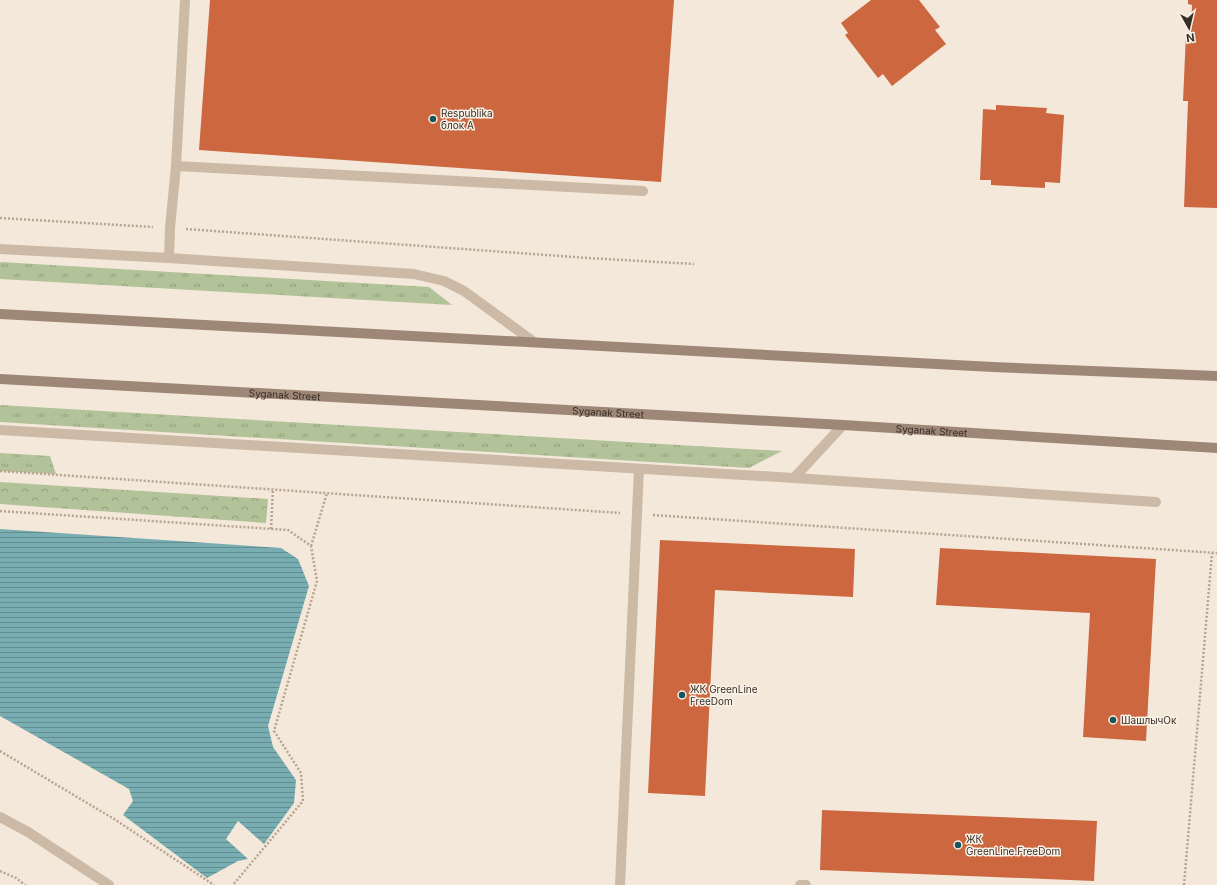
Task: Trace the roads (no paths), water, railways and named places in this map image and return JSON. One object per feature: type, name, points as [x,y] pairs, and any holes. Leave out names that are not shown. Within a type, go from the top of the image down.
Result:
[{"type":"main road","points":[[0,314],[993,367],[1217,376]]},
{"type":"main road","name":"Syganak Street","points":[[0,379],[843,425],[1217,448]]},
{"type":"street","points":[[170,258],[170,228],[176,166],[185,0]]},
{"type":"street","points":[[176,166],[643,191]]},
{"type":"street","points":[[0,249],[170,258],[414,274],[444,281],[464,291],[534,342]]},
{"type":"street","points":[[794,478],[843,425]]},
{"type":"street","points":[[0,430],[639,470],[794,478],[1156,502]]},
{"type":"street","points":[[620,885],[639,470]]},
{"type":"street","points":[[0,817],[28,832],[98,882],[109,885]]},
{"type":"street","points":[[800,885],[806,885]]},
{"type":"water","points":[[0,529],[281,548],[298,559],[309,586],[268,726],[273,747],[296,780],[294,803],[264,844],[238,821],[226,839],[248,859],[238,861],[207,878],[123,815],[133,801],[129,789],[0,716]]},
{"type":"place","name":"Respublika блок А","points":[[433,119]]},
{"type":"place","name":"ЖК GreenLine FreeDom","points":[[682,695]]},
{"type":"place","name":"ШашлычОк","points":[[1113,720]]},
{"type":"place","name":"ЖК GreenLine.FreeDom","points":[[958,845]]}]
